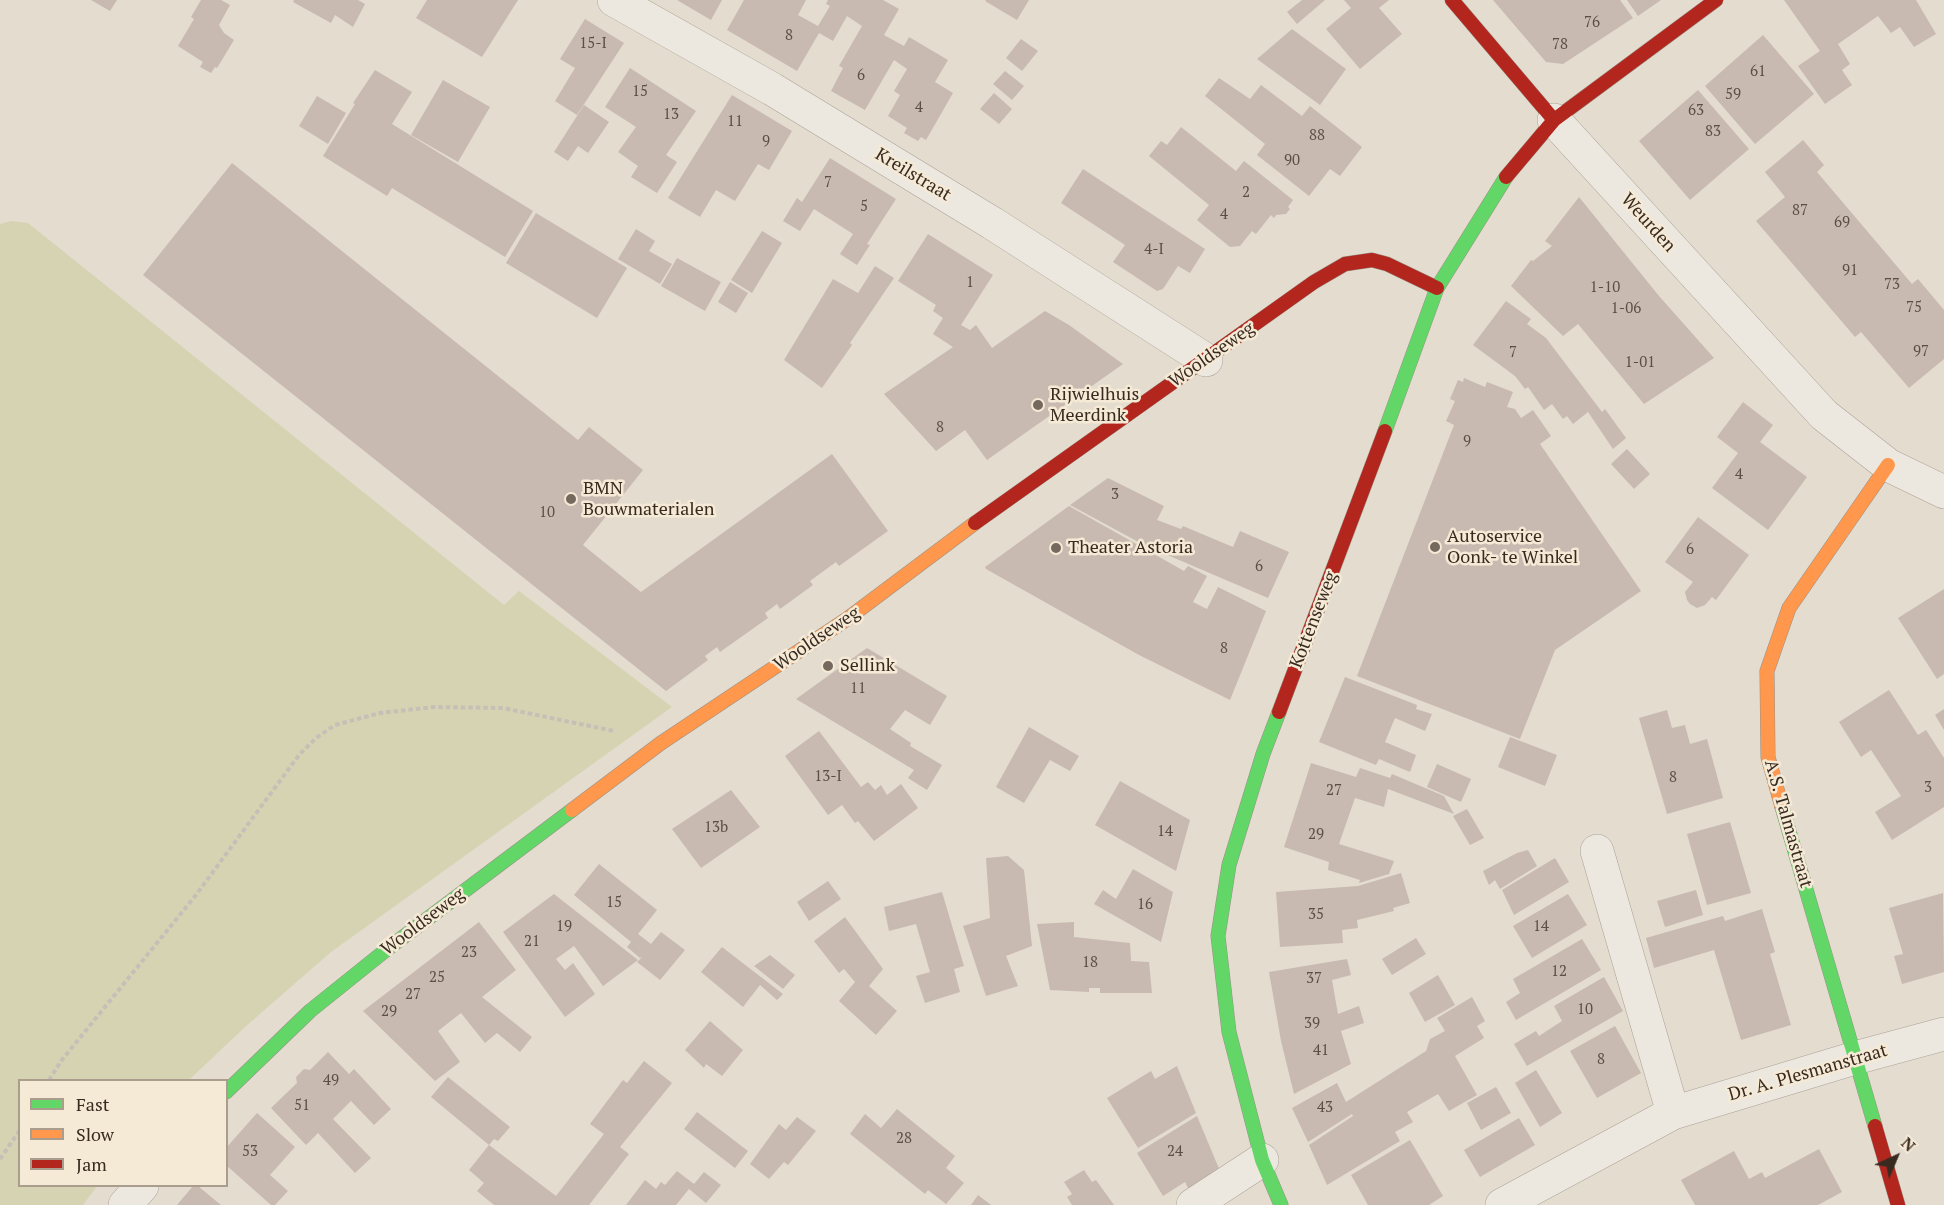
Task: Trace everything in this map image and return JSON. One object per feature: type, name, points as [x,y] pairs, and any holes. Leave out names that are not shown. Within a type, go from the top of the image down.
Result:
[{"type":"street","name":"Kreilstraat","points":[[614,0],[772,89],[992,223],[1206,360]]},
{"type":"street","points":[[1452,0],[1554,120],[1716,0]]},
{"type":"street","name":"Kottenseweg","points":[[1281,1205],[1262,1160],[1230,1032],[1218,936],[1229,865],[1263,754],[1437,288],[1505,179],[1554,120]]},
{"type":"street","name":"Weurden","points":[[1554,120],[1824,415],[1888,465],[1944,492]]},
{"type":"street","name":"Wooldseweg","points":[[228,1090],[327,997],[421,923],[661,743],[847,619],[1022,489],[1314,282],[1345,264],[1372,260],[1387,264],[1437,288]]},
{"type":"street","name":"A.S. Talmastraat","points":[[1888,465],[1789,608],[1767,671],[1768,757],[1898,1205]]},
{"type":"street","points":[[1597,851],[1673,1113]]},
{"type":"street","name":"Dr. A. Plesmanstraat","points":[[1502,1205],[1673,1113],[1855,1058],[1944,1034]]},
{"type":"street","points":[[1193,1205],[1262,1160]]},
{"type":"street","points":[[125,1205],[140,1187]]},
{"type":"path","points":[[50,1079],[61,1061],[196,895],[299,755],[315,738],[335,725],[380,713],[434,707],[502,708],[557,718],[661,743]]},
{"type":"path","points":[[0,1159],[18,1133]]},
{"type":"shaded area","points":[[11,221],[28,223],[504,605],[519,591],[672,707],[331,952],[245,1027],[190,1079],[18,1079],[18,1187],[96,1187],[83,1205],[0,1205],[0,224]]},
{"type":"building","points":[[91,0],[117,0],[110,11]]},
{"type":"building","points":[[201,0],[221,0],[230,5],[219,25],[224,33],[234,40],[217,68],[215,67],[211,73],[200,67],[203,62],[178,46],[194,19],[191,17]]},
{"type":"building","points":[[294,0],[358,0],[365,4],[353,27],[335,15],[331,23],[293,2]]},
{"type":"building","points":[[427,0],[518,0],[482,57],[416,18]]},
{"type":"building","points":[[677,0],[722,0],[711,20]]},
{"type":"building","points":[[744,0],[806,0],[798,15],[818,26],[830,6],[826,4],[828,0],[883,0],[899,9],[884,35],[904,46],[909,37],[948,60],[935,82],[953,93],[926,140],[921,137],[918,141],[904,133],[907,128],[888,116],[900,95],[894,91],[907,69],[894,60],[865,110],[831,91],[843,68],[839,66],[862,26],[847,16],[833,41],[819,33],[797,71],[727,30]]},
{"type":"building","points":[[986,0],[1029,0],[1017,20]]},
{"type":"building","points":[[1302,0],[1325,0],[1297,24],[1287,12]]},
{"type":"building","points":[[1344,0],[1389,0],[1379,8],[1402,34],[1360,69],[1326,29],[1351,8]]},
{"type":"building","points":[[1493,0],[1620,0],[1633,18],[1563,64],[1546,62]]},
{"type":"building","points":[[1627,0],[1661,0],[1638,16]]},
{"type":"building","points":[[1784,0],[1916,0],[1936,34],[1914,47],[1900,27],[1891,33],[1878,16],[1838,44],[1850,64],[1842,70],[1852,85],[1825,104],[1798,66],[1820,51]]},
{"type":"building","points":[[585,19],[624,43],[577,115],[555,101],[575,68],[560,59]]},
{"type":"building","points":[[1292,29],[1346,69],[1320,105],[1257,59]]},
{"type":"building","points":[[1763,35],[1814,94],[1755,144],[1705,86]]},
{"type":"building","points":[[1021,39],[1038,51],[1022,71],[1006,58]]},
{"type":"building","points":[[630,68],[696,111],[666,155],[677,162],[657,193],[631,177],[638,166],[618,152],[636,127],[605,107]]},
{"type":"building","points":[[375,70],[412,92],[392,124],[533,211],[505,257],[392,188],[387,196],[323,156]]},
{"type":"building","points":[[1005,71],[1024,86],[1012,100],[993,84]]},
{"type":"building","points":[[1219,78],[1250,99],[1261,85],[1302,116],[1310,106],[1362,147],[1340,176],[1330,169],[1309,196],[1257,155],[1265,144],[1205,96]]},
{"type":"building","points":[[443,80],[490,107],[458,162],[411,135]]},
{"type":"building","points":[[1698,90],[1749,149],[1690,200],[1639,141]]},
{"type":"building","points":[[994,93],[1012,109],[999,124],[980,109]]},
{"type":"building","points":[[732,95],[792,131],[769,170],[758,164],[735,201],[716,190],[700,217],[668,198]]},
{"type":"building","points":[[317,96],[346,113],[328,144],[299,126]]},
{"type":"building","points":[[584,105],[609,122],[588,153],[578,146],[568,161],[554,152]]},
{"type":"building","points":[[1181,127],[1236,171],[1244,161],[1293,200],[1288,207],[1290,209],[1286,214],[1276,215],[1274,218],[1271,215],[1256,234],[1252,231],[1240,246],[1230,247],[1197,220],[1209,205],[1149,156],[1161,141],[1167,145]]},
{"type":"building","points":[[1803,140],[1824,165],[1817,172],[1912,284],[1918,279],[1944,310],[1944,359],[1909,388],[1861,332],[1855,337],[1756,221],[1785,197],[1765,172]]},
{"type":"building","points":[[830,158],[896,199],[867,244],[870,245],[857,265],[840,254],[853,234],[814,209],[800,231],[783,221],[797,198],[802,202]]},
{"type":"building","points":[[232,163],[578,440],[589,427],[643,470],[583,545],[641,592],[832,454],[888,531],[839,566],[836,562],[810,581],[813,585],[780,609],[777,604],[765,613],[768,618],[720,652],[717,647],[705,656],[708,660],[666,691],[143,275]]},
{"type":"building","points":[[1083,169],[1205,249],[1190,273],[1178,266],[1163,289],[1157,291],[1113,262],[1125,245],[1061,203]]},
{"type":"building","points":[[1579,197],[1659,296],[1714,358],[1644,404],[1578,324],[1563,336],[1511,286],[1531,260],[1533,261],[1552,246],[1545,241]]},
{"type":"building","points":[[536,213],[627,268],[597,318],[506,263]]},
{"type":"building","points":[[636,229],[655,241],[649,251],[672,264],[660,284],[618,259]]},
{"type":"building","points":[[762,231],[782,243],[752,293],[731,280]]},
{"type":"building","points":[[928,234],[993,275],[961,325],[970,330],[976,325],[992,348],[1045,311],[1069,325],[1123,364],[987,460],[965,430],[936,451],[884,394],[953,347],[933,334],[943,318],[933,311],[936,305],[898,281]]},
{"type":"building","points":[[677,258],[721,282],[705,311],[661,286]]},
{"type":"building","points":[[875,266],[894,278],[822,388],[784,360],[833,279],[858,293]]},
{"type":"building","points":[[730,282],[748,293],[736,313],[718,302]]},
{"type":"building","points":[[1506,301],[1531,319],[1527,324],[1546,338],[1602,412],[1605,409],[1626,438],[1613,449],[1588,412],[1573,424],[1567,416],[1563,419],[1552,404],[1544,410],[1528,387],[1525,389],[1515,376],[1473,345]]},
{"type":"building","points":[[1464,378],[1485,387],[1487,382],[1513,392],[1507,407],[1515,409],[1521,418],[1533,410],[1551,436],[1540,444],[1641,591],[1555,650],[1520,739],[1357,676],[1454,425],[1446,421],[1455,401],[1450,399],[1458,380],[1463,382]]},
{"type":"building","points":[[1743,402],[1773,425],[1760,442],[1807,477],[1768,530],[1712,488],[1738,453],[1717,437]]},
{"type":"building","points":[[1627,449],[1650,474],[1634,489],[1611,464]]},
{"type":"building","points":[[1108,478],[1164,506],[1157,520],[1181,529],[1183,526],[1233,547],[1240,531],[1289,552],[1268,598],[1144,545],[1070,505]]},
{"type":"building","points":[[1069,506],[1184,571],[1188,566],[1207,576],[1193,602],[1207,609],[1218,587],[1266,611],[1230,700],[1139,655],[986,569],[985,567]]},
{"type":"building","points":[[1698,517],[1749,555],[1716,600],[1712,597],[1705,605],[1697,608],[1687,600],[1685,592],[1693,582],[1665,562]]},
{"type":"building","points":[[1944,589],[1944,674],[1937,679],[1898,618]]},
{"type":"building","points":[[867,648],[947,696],[930,725],[905,710],[890,729],[911,743],[910,746],[942,765],[927,790],[908,778],[914,770],[796,699]]},
{"type":"building","points":[[1345,677],[1417,705],[1416,709],[1432,714],[1425,731],[1395,718],[1385,742],[1416,755],[1410,772],[1379,759],[1376,765],[1319,742]]},
{"type":"building","points":[[1889,690],[1918,735],[1926,730],[1944,758],[1944,807],[1892,840],[1875,812],[1901,796],[1871,750],[1861,757],[1839,722]]},
{"type":"building","points":[[1944,709],[1944,730],[1935,715]]},
{"type":"building","points":[[1667,710],[1672,728],[1685,725],[1690,744],[1707,739],[1723,798],[1667,814],[1639,718]]},
{"type":"building","points":[[1029,727],[1079,756],[1070,771],[1050,760],[1024,803],[996,787]]},
{"type":"building","points":[[819,731],[861,787],[868,782],[875,790],[881,785],[887,795],[901,784],[918,808],[874,841],[858,821],[855,823],[842,805],[828,815],[785,756]]},
{"type":"building","points":[[1510,737],[1557,755],[1545,786],[1498,767]]},
{"type":"building","points":[[1311,763],[1356,777],[1360,768],[1390,778],[1392,774],[1444,796],[1454,814],[1388,789],[1384,807],[1355,798],[1339,844],[1394,861],[1389,874],[1359,883],[1360,880],[1328,870],[1329,862],[1284,847]]},
{"type":"building","points":[[1437,764],[1471,779],[1461,802],[1427,787]]},
{"type":"building","points":[[1120,781],[1190,820],[1176,871],[1095,825]]},
{"type":"building","points":[[731,790],[760,827],[701,868],[672,829]]},
{"type":"building","points":[[1467,809],[1484,838],[1470,845],[1453,816]]},
{"type":"building","points":[[1730,822],[1751,893],[1707,905],[1687,834]]},
{"type":"building","points":[[1528,850],[1537,866],[1500,889],[1495,880],[1489,885],[1483,871],[1517,853]]},
{"type":"building","points":[[1008,856],[1024,870],[1032,946],[1006,956],[1018,986],[986,996],[963,926],[990,918],[986,858]]},
{"type":"building","points":[[1555,858],[1569,882],[1514,915],[1502,890]]},
{"type":"building","points":[[599,864],[657,910],[638,934],[651,944],[661,932],[685,950],[660,980],[637,962],[642,957],[640,958],[627,947],[631,942],[574,895]]},
{"type":"building","points":[[1133,869],[1173,892],[1161,942],[1094,904],[1103,890],[1116,899]]},
{"type":"building","points":[[1401,873],[1410,903],[1393,908],[1394,911],[1357,920],[1358,928],[1342,930],[1343,943],[1280,947],[1276,892],[1358,886]]},
{"type":"building","points":[[828,881],[841,899],[809,921],[797,902]]},
{"type":"building","points":[[1696,890],[1703,915],[1665,927],[1657,901]]},
{"type":"building","points":[[942,892],[964,966],[954,969],[960,992],[925,1003],[916,976],[930,972],[916,924],[889,931],[884,907]]},
{"type":"building","points":[[1943,893],[1944,972],[1902,984],[1894,956],[1903,954],[1889,908]]},
{"type":"building","points":[[554,894],[638,960],[603,986],[574,946],[556,959],[565,970],[573,963],[595,994],[565,1017],[503,932]]},
{"type":"building","points":[[1568,894],[1587,925],[1532,958],[1513,926]]},
{"type":"building","points":[[1762,909],[1775,952],[1770,954],[1791,1025],[1741,1040],[1714,950],[1654,968],[1646,938],[1723,916],[1725,921]]},
{"type":"building","points":[[845,917],[883,969],[869,986],[897,1011],[876,1035],[839,1001],[855,982],[844,969],[839,973],[814,941]]},
{"type":"building","points":[[479,922],[516,970],[482,997],[532,1037],[520,1052],[497,1033],[485,1043],[461,1013],[438,1031],[460,1062],[435,1081],[363,1011]]},
{"type":"building","points":[[1074,922],[1074,937],[1130,943],[1131,961],[1149,962],[1152,993],[1100,993],[1100,988],[1089,988],[1089,992],[1050,990],[1037,924]]},
{"type":"building","points":[[1416,938],[1426,954],[1392,975],[1382,959]]},
{"type":"building","points":[[1582,939],[1601,970],[1516,1020],[1506,1002],[1520,993],[1513,979]]},
{"type":"building","points":[[722,947],[783,994],[777,1000],[760,985],[743,1007],[701,972]]},
{"type":"building","points":[[770,955],[795,975],[783,989],[754,966]]},
{"type":"building","points":[[1347,959],[1351,975],[1332,980],[1338,1014],[1359,1006],[1364,1023],[1341,1031],[1351,1064],[1294,1094],[1281,1041],[1269,972]]},
{"type":"building","points":[[1438,975],[1455,1005],[1425,1022],[1409,993]]},
{"type":"building","points":[[1604,977],[1623,1011],[1527,1066],[1514,1044],[1536,1031],[1539,1036],[1562,1021],[1554,1006]]},
{"type":"building","points":[[1472,997],[1485,1021],[1477,1026],[1484,1038],[1455,1056],[1477,1095],[1449,1111],[1438,1094],[1407,1112],[1413,1122],[1395,1132],[1400,1141],[1327,1185],[1309,1145],[1353,1116],[1352,1114],[1308,1142],[1292,1108],[1337,1083],[1346,1102],[1426,1051],[1430,1039],[1445,1031],[1437,1018]]},
{"type":"building","points":[[710,1021],[743,1050],[722,1076],[706,1064],[704,1068],[685,1050]]},
{"type":"building","points":[[1615,1026],[1641,1073],[1597,1098],[1570,1051]]},
{"type":"building","points":[[328,1052],[349,1074],[354,1069],[391,1109],[374,1125],[351,1101],[333,1119],[371,1158],[355,1173],[318,1133],[306,1145],[271,1108],[297,1083],[296,1077],[304,1069],[310,1070]]},
{"type":"building","points":[[644,1061],[672,1083],[620,1147],[629,1154],[589,1205],[494,1205],[477,1191],[484,1183],[469,1170],[489,1145],[556,1196],[604,1134],[590,1124],[623,1080],[627,1083]]},
{"type":"building","points":[[1177,1066],[1196,1113],[1138,1148],[1107,1098],[1151,1071],[1155,1079]]},
{"type":"building","points":[[1536,1070],[1562,1113],[1540,1127],[1515,1083]]},
{"type":"building","points":[[448,1077],[510,1127],[498,1141],[494,1139],[489,1145],[431,1097]]},
{"type":"building","points":[[1496,1087],[1511,1113],[1481,1130],[1467,1103]]},
{"type":"building","points":[[897,1109],[955,1156],[946,1168],[964,1183],[946,1204],[928,1190],[925,1194],[850,1134],[865,1114],[881,1128]]},
{"type":"building","points":[[697,1112],[748,1151],[735,1168],[684,1129]]},
{"type":"building","points":[[257,1113],[295,1147],[270,1175],[288,1191],[275,1205],[271,1205],[228,1167],[228,1146]]},
{"type":"building","points":[[1197,1116],[1220,1171],[1189,1190],[1185,1182],[1163,1196],[1137,1153]]},
{"type":"building","points":[[797,1117],[816,1131],[788,1165],[784,1162],[769,1179],[750,1164],[779,1124],[786,1130]]},
{"type":"building","points":[[1519,1118],[1535,1145],[1480,1177],[1464,1150]]},
{"type":"building","points":[[1410,1140],[1443,1196],[1429,1205],[1368,1205],[1351,1175]]},
{"type":"building","points":[[1819,1149],[1842,1192],[1818,1205],[1695,1205],[1681,1180],[1734,1151],[1749,1179],[1762,1172],[1765,1178]]},
{"type":"building","points":[[1084,1170],[1092,1182],[1096,1180],[1114,1205],[1072,1205],[1067,1197],[1072,1194],[1064,1182]]},
{"type":"building","points":[[677,1171],[694,1184],[704,1172],[721,1185],[706,1203],[689,1189],[676,1205],[626,1205],[645,1180],[656,1189],[661,1182],[665,1185]]},
{"type":"building","points":[[192,1187],[199,1187],[221,1205],[177,1205]]},
{"type":"building","points":[[978,1195],[991,1205],[971,1205]]},
{"type":"traffic: fast","points":[[1385,431],[1437,288],[1506,177]]},
{"type":"traffic: fast","points":[[1279,712],[1263,754],[1229,865],[1218,936],[1229,1032],[1262,1160],[1281,1205]]},
{"type":"traffic: fast","points":[[1782,807],[1875,1126]]},
{"type":"traffic: fast","points":[[228,1090],[310,1011],[386,950],[572,810]]},
{"type":"traffic: slow","points":[[1782,807],[1768,757],[1767,671],[1789,608],[1888,465]]},
{"type":"traffic: slow","points":[[572,810],[661,743],[847,619],[975,523]]},
{"type":"traffic: jam","points":[[1452,0],[1554,120]]},
{"type":"traffic: jam","points":[[1506,177],[1554,120],[1716,0]]},
{"type":"traffic: jam","points":[[975,523],[1314,282],[1345,264],[1372,260],[1387,264],[1437,288]]},
{"type":"traffic: jam","points":[[1279,712],[1385,431]]},
{"type":"traffic: jam","points":[[1875,1126],[1898,1205]]},
{"type":"place","name":"Rijwielhuis Meerdink","points":[[1038,405]]},
{"type":"place","name":"BMN Bouwmaterialen","points":[[571,499]]},
{"type":"place","name":"Autoservice Oonk- te Winkel","points":[[1435,547]]},
{"type":"place","name":"Theater Astoria","points":[[1056,548]]},
{"type":"place","name":"Sellink","points":[[828,666]]}]
